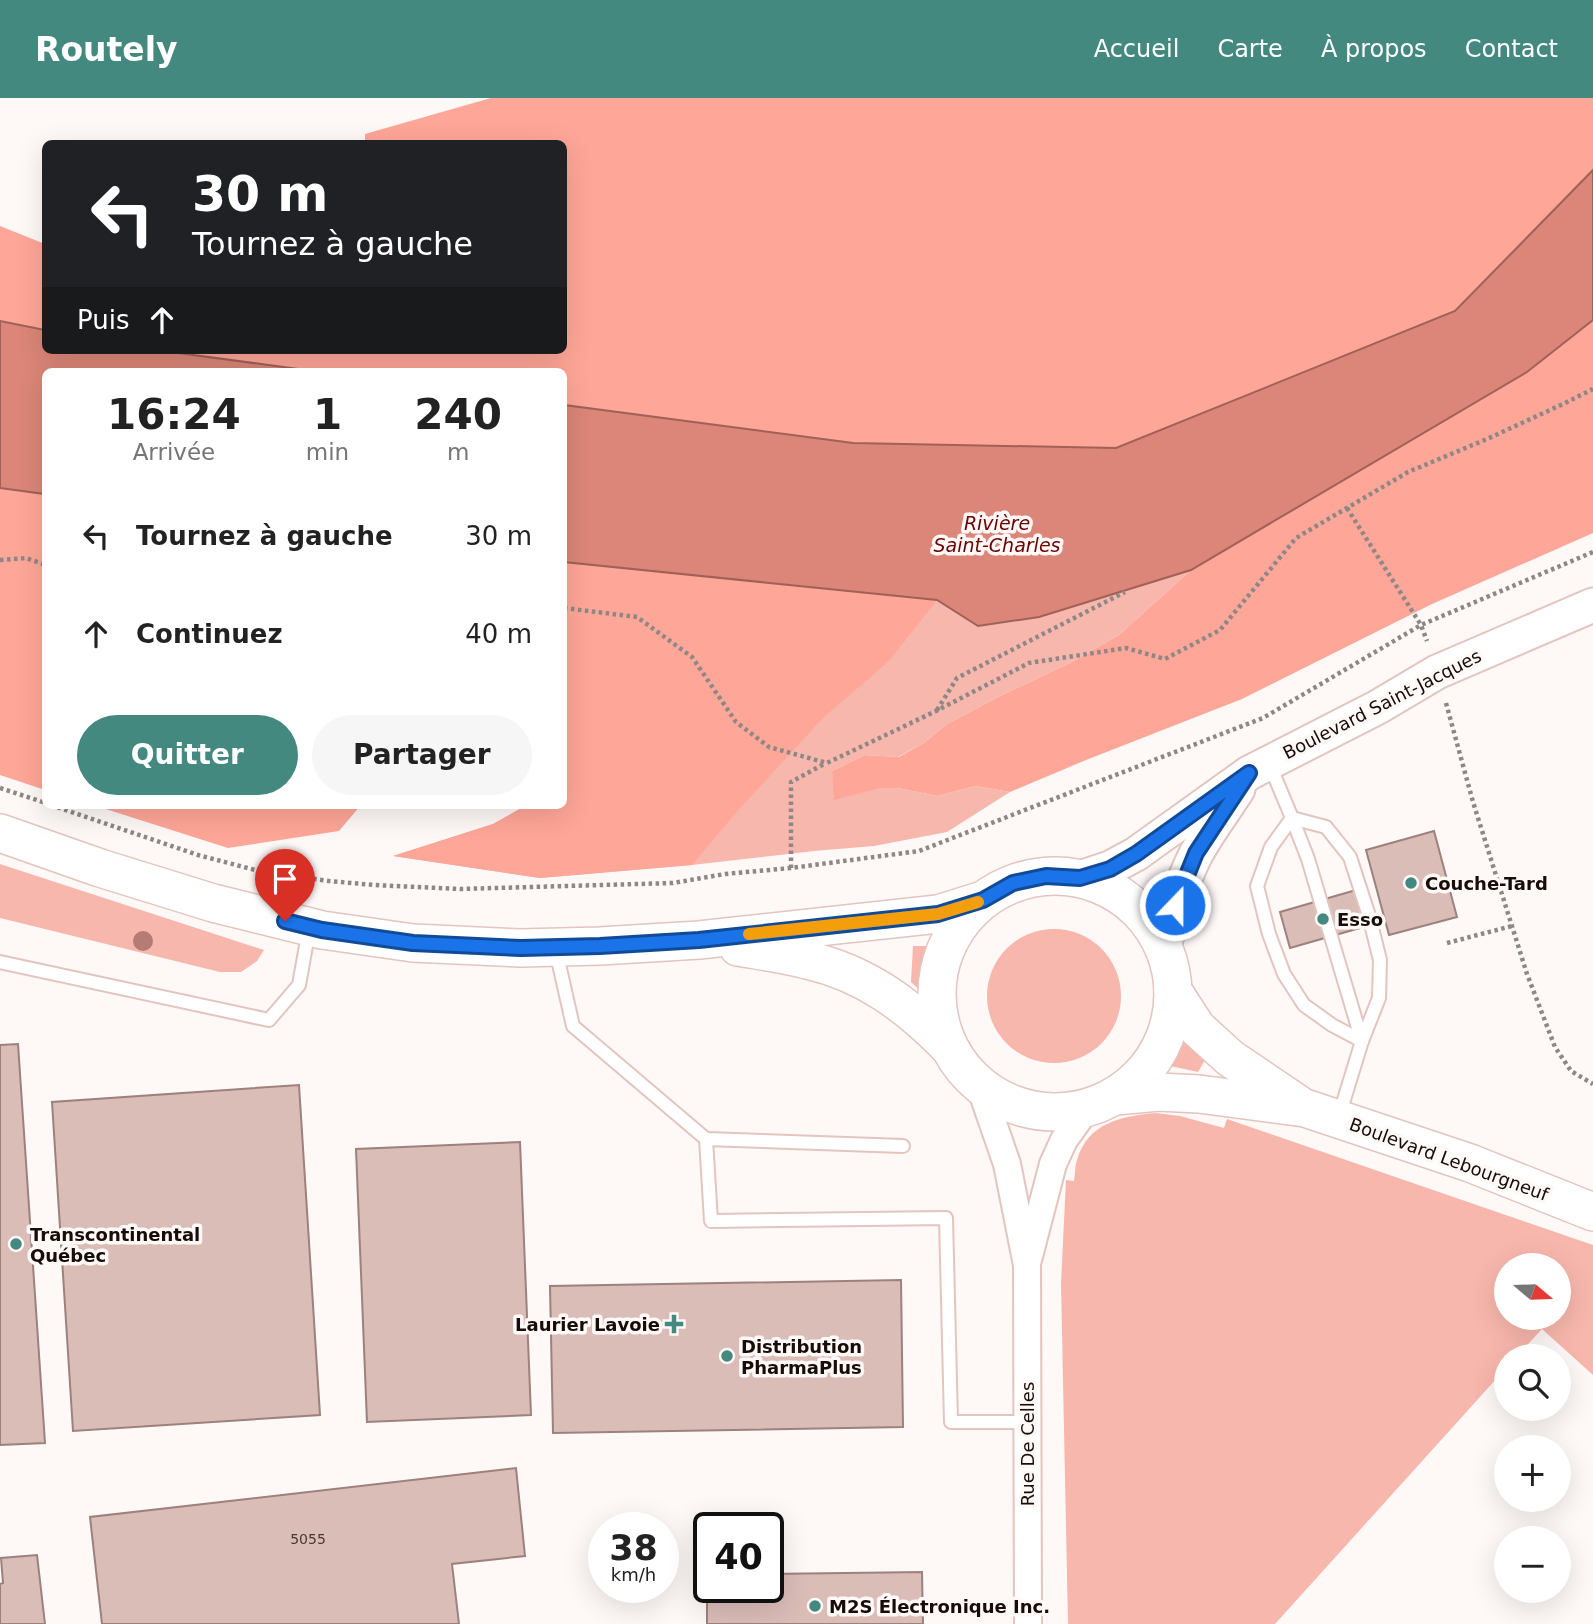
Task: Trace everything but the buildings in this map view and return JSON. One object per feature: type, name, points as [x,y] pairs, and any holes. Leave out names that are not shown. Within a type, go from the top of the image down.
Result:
[{"type":"main road","points":[[0,833],[213,903],[322,930],[413,943],[521,948],[699,940],[938,914],[983,900],[1013,883],[1046,876],[1080,878],[1107,888],[1131,903],[1150,923],[1170,965],[1173,991],[1171,1019],[1160,1048],[1150,1065],[1136,1080],[1101,1102],[1062,1112],[1041,1112],[1002,1100],[980,1086],[926,1024],[888,994],[850,974],[808,960],[699,940]]},
{"type":"main road","points":[[950,1049],[939,1017],[938,985],[944,952],[960,924],[983,900]]},
{"type":"main road","name":"Boulevard Lebourgneuf","points":[[1173,991],[1197,1028],[1230,1058],[1322,1114]]},
{"type":"main road","name":"Boulevard Lebourgneuf","points":[[1101,1102],[1159,1092],[1199,1094],[1322,1114],[1470,1163],[1593,1212]]},
{"type":"street","name":"Boulevard Saint-Jacques","points":[[1080,878],[1110,869],[1136,854],[1259,768],[1378,707],[1437,672],[1593,605]]},
{"type":"street","name":"Boulevard Saint-Jacques","points":[[1164,948],[1180,890],[1196,853],[1259,768]]},
{"type":"street","name":"Rue De Celles","points":[[980,1086],[1007,1164],[1027,1265],[1028,1624]]},
{"type":"street","name":"Rue De Celles","points":[[1027,1265],[1054,1164],[1064,1140],[1101,1102]]},
{"type":"lane","points":[[1259,768],[1292,818],[1308,859],[1362,1041]]},
{"type":"lane","points":[[1292,818],[1271,847],[1258,886],[1269,934],[1284,974],[1304,1005],[1332,1025],[1362,1041]]},
{"type":"lane","points":[[1292,818],[1326,827],[1350,857],[1380,960],[1379,998],[1362,1041],[1322,1114]]},
{"type":"lane","points":[[0,962],[269,1020],[299,985],[309,927]]},
{"type":"lane","points":[[555,947],[573,1026],[706,1139],[903,1146]]},
{"type":"lane","points":[[706,1139],[711,1221],[946,1218],[951,1422],[1027,1422]]},
{"type":"path","points":[[791,868],[791,782],[1029,663],[1126,648],[1165,659],[1220,630],[1296,538],[1408,472],[1487,439],[1593,389]]},
{"type":"path","points":[[1347,508],[1421,625]]},
{"type":"path","points":[[63,809],[198,855],[259,870],[329,881],[460,890],[673,883],[919,850],[1264,719],[1421,625],[1593,551]]},
{"type":"path","points":[[0,560],[26,558],[42,564]]},
{"type":"path","points":[[936,711],[957,678],[1125,593]]},
{"type":"path","points":[[567,608],[638,617],[692,657],[736,722],[769,747],[827,763]]},
{"type":"path","points":[[1437,672],[1473,802],[1527,974],[1555,1046],[1571,1071],[1593,1084]]},
{"type":"path","points":[[0,788],[42,802]]},
{"type":"path","points":[[1447,943],[1512,926]]},
{"type":"shaded area","points":[[491,98],[1593,98],[1593,170],[1455,311],[1116,448],[853,443],[567,405],[567,368],[291,368],[186,354],[567,354],[567,140],[365,140],[365,134]]},
{"type":"shaded area","points":[[0,226],[42,243],[42,329],[0,321]]},
{"type":"shaded area","points":[[1593,320],[1593,533],[1432,604],[1242,699],[1010,792],[975,786],[938,796],[897,788],[882,788],[834,800],[832,771],[865,755],[899,757],[925,742],[947,724],[1070,663],[1119,635],[1191,570],[1527,372]]},
{"type":"shaded area","points":[[0,488],[42,494],[42,789],[0,775]]},
{"type":"shaded area","points":[[567,562],[937,600],[978,626],[1039,617],[1191,570],[1119,635],[1070,663],[947,724],[925,742],[898,757],[865,755],[832,771],[835,799],[882,788],[897,788],[938,796],[975,786],[1010,792],[947,832],[874,846],[540,878],[393,856],[493,824],[520,809],[567,809]]},
{"type":"shaded area","points":[[567,562],[937,600],[889,661],[823,718],[692,865],[540,878],[393,856],[493,824],[520,809],[567,809]]},
{"type":"shaded area","points":[[106,809],[358,809],[339,831],[228,848]]},
{"type":"shaded area","points":[[0,864],[264,950],[257,961],[241,972],[220,972],[0,918]]},
{"type":"shaded area","points":[[1054,929],[1080,934],[1101,949],[1116,970],[1121,996],[1116,1022],[1101,1043],[1080,1058],[1054,1063],[1028,1058],[1007,1043],[992,1022],[987,996],[992,970],[1007,949],[1028,934]]},
{"type":"shaded area","points":[[913,946],[940,946],[928,998],[911,982]]},
{"type":"shaded area","points":[[1177,1035],[1205,1060],[1198,1072],[1161,1064]]},
{"type":"shaded area","points":[[1156,1113],[1180,1116],[1224,1128],[1227,1119],[1593,1245],[1593,1375],[1571,1355],[1571,1344],[1559,1344],[1543,1330],[1572,1330],[1572,1253],[1494,1253],[1494,1330],[1541,1330],[1528,1344],[1494,1344],[1494,1381],[1275,1624],[1068,1624],[1061,1283],[1066,1180],[1074,1181],[1076,1162],[1089,1137],[1108,1123]]},
{"type":"water","name":"Rivière Saint-Charles","points":[[1593,170],[1593,320],[1527,372],[1191,570],[1039,617],[978,626],[937,600],[567,562],[567,405],[853,443],[1116,448],[1455,311]]},
{"type":"water","points":[[0,321],[42,329],[42,354],[186,354],[291,368],[42,368],[42,494],[0,488]]},
{"type":"slow traffic","points":[[749,934],[938,914],[978,902]]},
{"type":"place","name":"Couche-Tard","points":[[1411,883]]},
{"type":"place","name":"Esso","points":[[1323,919]]},
{"type":"place","name":"Transcontinental Québec","points":[[16,1244]]},
{"type":"place","name":"Laurier Lavoie","points":[[674,1324]]},
{"type":"place","name":"Distribution PharmaPlus","points":[[727,1356]]},
{"type":"place","name":"M2S Électronique Inc.","points":[[815,1606]]},
{"type":"route","points":[[285,921],[322,930],[413,943],[521,948],[699,940],[938,914],[983,900],[1013,883],[1046,876],[1080,878],[1110,869],[1136,854],[1249,773],[1196,853],[1175,905]]}]
